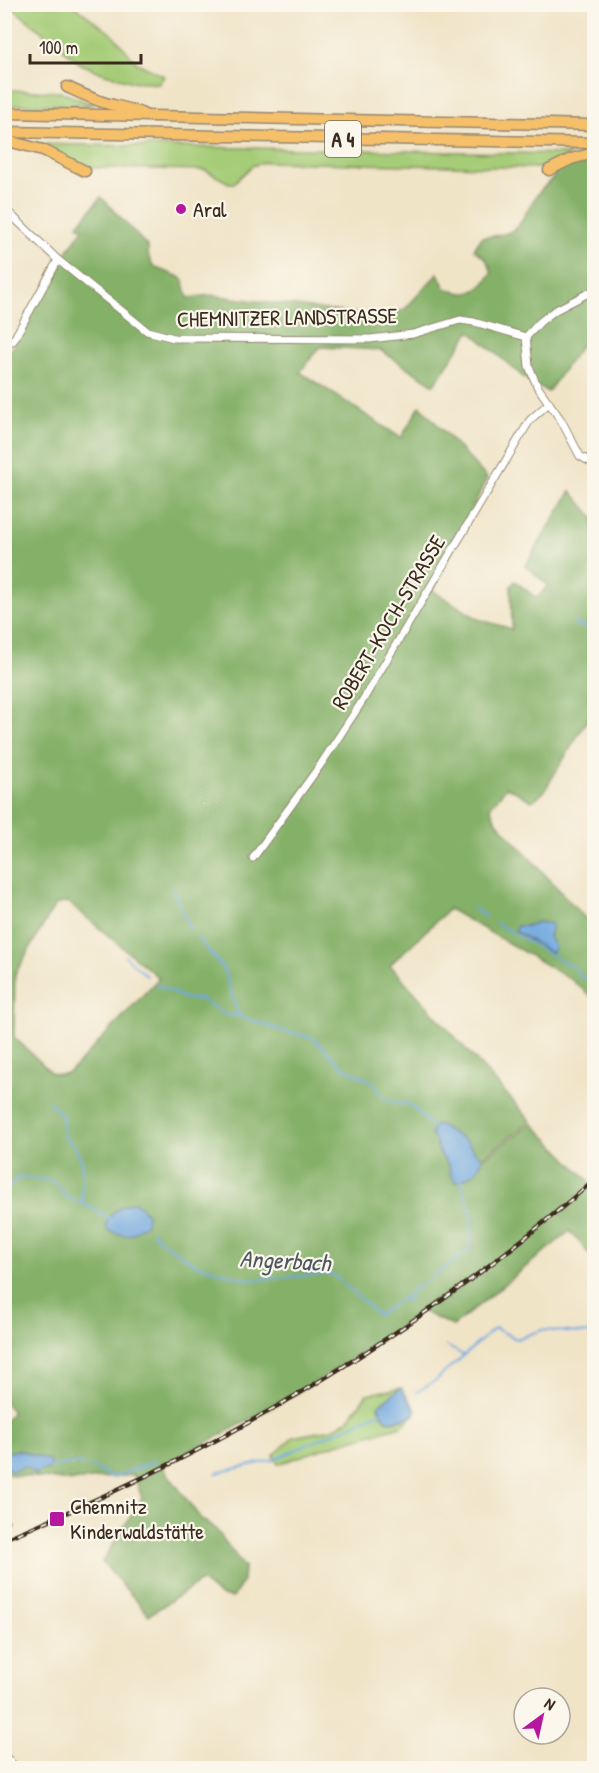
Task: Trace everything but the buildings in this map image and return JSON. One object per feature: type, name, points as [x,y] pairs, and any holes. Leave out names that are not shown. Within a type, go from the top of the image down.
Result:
[{"type":"highway","points":[[67,87],[108,104],[128,107],[148,117]]},
{"type":"highway","name":"A 4","points":[[4,114],[594,125]]},
{"type":"highway","name":"A 4","points":[[4,132],[594,143]]},
{"type":"highway","points":[[4,140],[43,150],[85,171]]},
{"type":"highway","points":[[549,170],[572,159],[594,153]]},
{"type":"street","name":"CHEMNITZER LANDSTRASSE","points":[[4,208],[58,260],[147,331],[174,338],[370,339],[413,334],[460,320],[526,337]]},
{"type":"street","points":[[4,337],[13,341],[58,260]]},
{"type":"street","points":[[594,290],[554,311],[526,337],[526,352],[532,376],[561,420],[580,456],[589,460],[594,458]]},
{"type":"street","name":"ROBERT-KOCH-STRASSE","points":[[253,858],[321,764],[361,703],[530,420],[549,404]]},
{"type":"street","points":[[4,1755],[16,1768]]},
{"type":"green space","points":[[9,5],[73,5],[113,35],[137,63],[164,76],[159,84],[130,81],[81,64]]},
{"type":"green space","points":[[5,90],[61,92],[94,105],[5,105]]},
{"type":"green space","points":[[33,144],[571,154],[549,167],[542,168],[265,162],[252,166],[234,183],[229,183],[205,170],[85,166]]},
{"type":"green space","points":[[594,156],[594,327],[548,392],[529,382],[470,331],[434,385],[380,350],[320,347],[300,372],[401,438],[420,406],[487,478],[433,591],[478,619],[512,629],[511,586],[515,581],[537,598],[548,585],[525,566],[571,491],[594,518],[594,709],[543,793],[532,801],[507,787],[490,807],[496,821],[594,928],[594,999],[569,978],[449,909],[390,965],[531,1121],[482,1157],[466,1141],[439,1125],[433,1127],[440,1154],[449,1166],[456,1182],[475,1172],[484,1158],[532,1123],[594,1186],[594,1260],[570,1231],[453,1326],[421,1311],[327,1375],[262,1413],[162,1466],[201,1519],[215,1528],[244,1567],[243,1581],[233,1598],[220,1596],[201,1581],[149,1615],[102,1562],[142,1498],[134,1475],[70,1481],[5,1474],[5,1467],[12,1471],[25,1465],[18,1450],[4,1453],[5,1420],[13,1412],[4,1402],[5,361],[57,266],[83,229],[78,225],[101,197],[148,247],[148,255],[154,266],[183,279],[188,298],[210,295],[366,315],[388,314],[404,310],[438,273],[445,288],[460,293],[472,292],[483,285],[492,272],[486,259],[474,249],[482,237],[504,234],[516,228],[537,195],[554,177],[553,170]],"holes":[[[68,902],[159,978],[77,1065],[68,1072],[57,1074],[52,1073],[14,1037],[15,974],[55,905]],[[538,922],[551,953],[515,931]]]},
{"type":"green space","points":[[401,1388],[378,1407],[383,1418],[389,1421],[401,1420],[415,1414],[402,1426],[343,1442],[278,1464],[273,1456],[293,1437],[332,1429],[348,1420],[367,1394]]},
{"type":"water","points":[[538,922],[552,924],[549,937],[555,948],[551,953],[515,931],[517,926]]},
{"type":"water","points":[[439,1125],[466,1141],[482,1157],[476,1170],[460,1181],[456,1182],[451,1176],[449,1166],[431,1135],[433,1127]]},
{"type":"water","points":[[135,1202],[147,1213],[146,1224],[128,1235],[108,1231],[106,1224],[111,1215],[121,1206]]},
{"type":"water","points":[[401,1388],[416,1410],[415,1414],[411,1417],[389,1421],[382,1415],[378,1405]]},
{"type":"water","points":[[18,1450],[51,1461],[49,1469],[42,1470],[37,1475],[25,1466],[12,1471],[5,1467],[5,1453]]},
{"type":"waterway","points":[[574,623],[584,627],[594,627]]},
{"type":"waterway","points":[[172,887],[190,929]]},
{"type":"waterway","points":[[473,908],[486,917]]},
{"type":"waterway","points":[[496,923],[576,969],[583,978],[594,978]]},
{"type":"waterway","points":[[198,938],[223,968],[239,1016],[313,1038],[343,1067],[375,1083],[380,1094],[388,1100],[409,1104],[433,1127]]},
{"type":"waterway","points":[[125,956],[147,976]]},
{"type":"waterway","points":[[155,984],[187,999],[201,999],[226,1015],[239,1016]]},
{"type":"waterway","points":[[49,1102],[62,1116],[64,1136],[75,1147],[82,1161],[82,1202]]},
{"type":"waterway","name":"Angerbach","points":[[4,1192],[19,1177],[50,1180],[59,1186],[66,1197],[111,1219]]},
{"type":"waterway","name":"Angerbach","points":[[152,1231],[159,1239],[195,1264],[250,1280],[334,1275],[378,1315],[403,1298],[408,1301],[409,1293],[470,1250],[472,1214],[462,1180]]},
{"type":"waterway","name":"Angerbach","points":[[417,1392],[436,1380],[495,1328],[516,1339],[542,1330],[594,1334]]},
{"type":"waterway","name":"Angerbach","points":[[445,1345],[463,1355]]},
{"type":"waterway","points":[[216,1473],[273,1460],[381,1412]]},
{"type":"waterway","points":[[91,1466],[113,1478],[155,1461]]},
{"type":"waterway","points":[[49,1467],[83,1464]]},
{"type":"railway","points":[[4,1539],[163,1468],[239,1428],[314,1384],[387,1338],[458,1288],[527,1236],[594,1180]]},
{"type":"place","name":"Aral","points":[[181,209]]},
{"type":"place","name":"Chemnitz Kinderwaldstätte","points":[[57,1519]]}]
